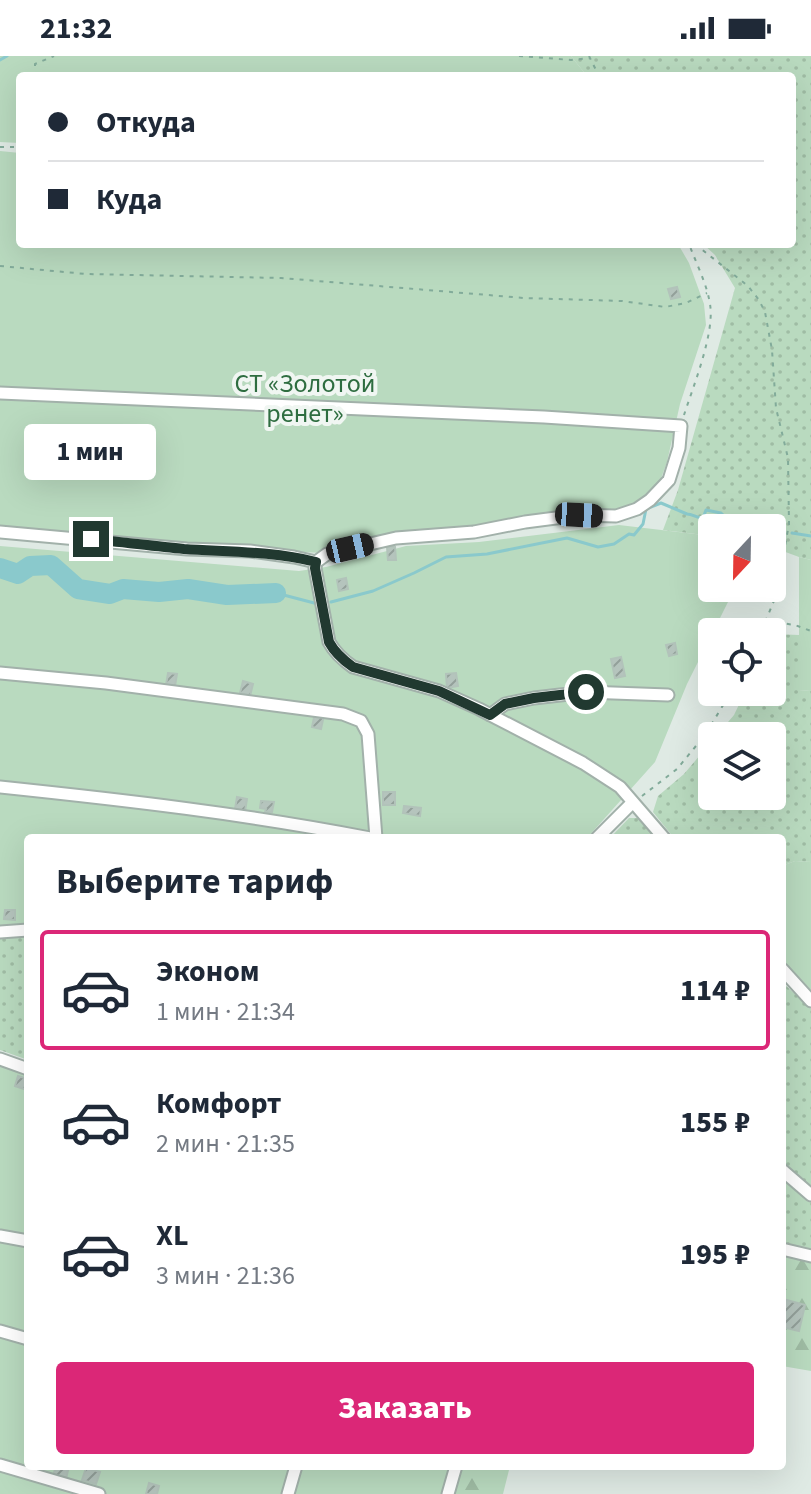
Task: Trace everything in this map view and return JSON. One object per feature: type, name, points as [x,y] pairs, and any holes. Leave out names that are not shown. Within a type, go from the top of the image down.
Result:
[{"type":"street","points":[[0,393],[681,426],[679,448],[669,480],[637,509],[616,516],[579,515],[474,532],[396,538],[327,554],[316,562],[315,568],[329,642],[344,661],[353,667],[439,691],[583,763],[620,787],[660,834]]},
{"type":"street","points":[[0,532],[187,549],[250,551],[316,562]]},
{"type":"street","points":[[0,673],[303,707],[343,714],[361,721],[368,734],[376,834]]},
{"type":"street","points":[[490,715],[505,704],[586,692],[668,695]]},
{"type":"street","points":[[0,787],[286,822],[349,834]]},
{"type":"street","points":[[601,834],[632,803]]},
{"type":"street","points":[[0,932],[24,930]]},
{"type":"street","points":[[786,973],[811,1001]]},
{"type":"street","points":[[0,1059],[24,1068]]},
{"type":"street","points":[[786,1173],[811,1195]]},
{"type":"street","points":[[0,1236],[24,1240]]},
{"type":"street","points":[[786,1250],[811,1256]]},
{"type":"street","points":[[0,1331],[24,1338]]},
{"type":"street","points":[[0,1465],[99,1494]]},
{"type":"street","points":[[288,1494],[295,1470]]},
{"type":"street","points":[[448,1494],[455,1470]]},
{"type":"path","points":[[35,72],[35,64],[54,56]]},
{"type":"path","points":[[519,56],[571,60],[590,57]]},
{"type":"path","points":[[681,426],[709,332],[711,308],[690,248]]},
{"type":"path","points":[[700,248],[748,286],[759,300],[765,312],[772,350],[776,408],[788,458],[789,524],[776,596],[767,618]]},
{"type":"path","points":[[0,266],[86,274],[281,278],[524,298],[622,301],[665,307],[686,303],[707,293]]},
{"type":"path","points":[[786,624],[811,631]]},
{"type":"path","points":[[632,803],[677,769],[705,735],[723,706]]},
{"type":"green space","points":[[0,56],[571,56],[584,72],[16,72],[16,143],[0,142]]},
{"type":"green space","points":[[571,56],[811,56],[811,560],[786,552],[786,514],[698,514],[698,534],[663,530],[678,490],[735,288],[707,248],[796,248],[796,72],[584,72]]},
{"type":"green space","name":"СТ «Золотой ренет»","points":[[0,151],[16,153],[16,248],[680,248],[704,304],[706,325],[680,404],[659,484],[644,498],[621,509],[580,509],[504,523],[402,532],[321,553],[0,528]]},
{"type":"green space","points":[[619,525],[698,534],[698,602],[728,602],[720,618],[698,618],[698,662],[655,762],[591,834],[24,834],[24,936],[0,937],[0,546],[299,571],[406,546],[479,542]]},
{"type":"green space","points":[[799,557],[811,560],[811,691],[799,690]]},
{"type":"green space","points":[[786,634],[799,635],[799,690],[811,691],[811,862],[795,861],[786,864],[786,834],[671,834],[653,812],[658,796],[698,758],[698,810],[786,810],[786,722],[728,722],[738,706],[786,706]]},
{"type":"green space","points":[[629,818],[640,818],[652,834],[614,834]]},
{"type":"green space","points":[[795,861],[811,862],[811,990],[786,963],[786,864]]},
{"type":"green space","points":[[24,936],[24,1059],[0,1050],[0,937]]},
{"type":"green space","points":[[786,986],[811,1009],[811,1249],[786,1243]]},
{"type":"green space","points":[[0,1066],[24,1073],[24,1470],[448,1470],[441,1494],[0,1494]]},
{"type":"green space","points":[[786,1254],[811,1259],[811,1371],[786,1367]]},
{"type":"green space","points":[[458,1470],[509,1470],[503,1494],[451,1494]]},
{"type":"building","points":[[677,287],[680,297],[671,299],[668,289]]},
{"type":"building","points":[[387,547],[395,547],[396,560],[388,560]]},
{"type":"building","points":[[346,578],[348,589],[339,591],[337,580]]},
{"type":"building","points":[[675,643],[677,654],[669,656],[666,645]]},
{"type":"building","points":[[621,657],[625,676],[615,678],[611,659]]},
{"type":"building","points":[[168,673],[177,674],[175,686],[166,685]]},
{"type":"building","points":[[456,673],[458,686],[447,688],[446,674]]},
{"type":"building","points":[[243,681],[253,684],[250,696],[240,693]]},
{"type":"building","points":[[315,713],[324,715],[321,729],[312,727]]},
{"type":"building","points":[[383,792],[395,792],[395,805],[383,805]]},
{"type":"building","points":[[237,797],[247,799],[245,811],[235,809]]},
{"type":"building","points":[[261,801],[274,802],[272,812],[260,808]]},
{"type":"building","points":[[404,806],[421,808],[420,816],[403,813]]},
{"type":"building","points":[[5,910],[15,910],[15,920],[4,919]]},
{"type":"building","points":[[18,1076],[24,1078],[24,1089],[15,1086]]},
{"type":"building","points":[[786,1300],[805,1305],[799,1331],[786,1328]]},
{"type":"building","points":[[55,1470],[68,1470],[66,1479],[53,1476]]},
{"type":"building","points":[[85,1470],[100,1472],[96,1484],[82,1480]]},
{"type":"building","points":[[149,1483],[159,1486],[157,1494],[146,1494]]},
{"type":"waterway","points":[[0,60],[7,56]]},
{"type":"waterway","points":[[331,602],[373,591],[446,557],[487,554],[567,538],[598,547],[614,544],[629,534],[634,535],[643,524],[646,509],[661,503],[698,517]]},
{"type":"waterway","points":[[704,514],[706,510],[722,514]]},
{"type":"waterway","points":[[792,533],[811,536]]},
{"type":"waterway","points":[[0,568],[18,574],[30,566],[51,565],[78,589],[110,594],[123,589],[159,592],[188,589],[227,595],[276,593]]},
{"type":"waterway","points":[[276,593],[318,604]]},
{"type":"route","points":[[91,539],[187,549],[250,551],[316,562],[329,642],[344,661],[353,667],[439,691],[490,715],[505,704],[586,692]]}]
